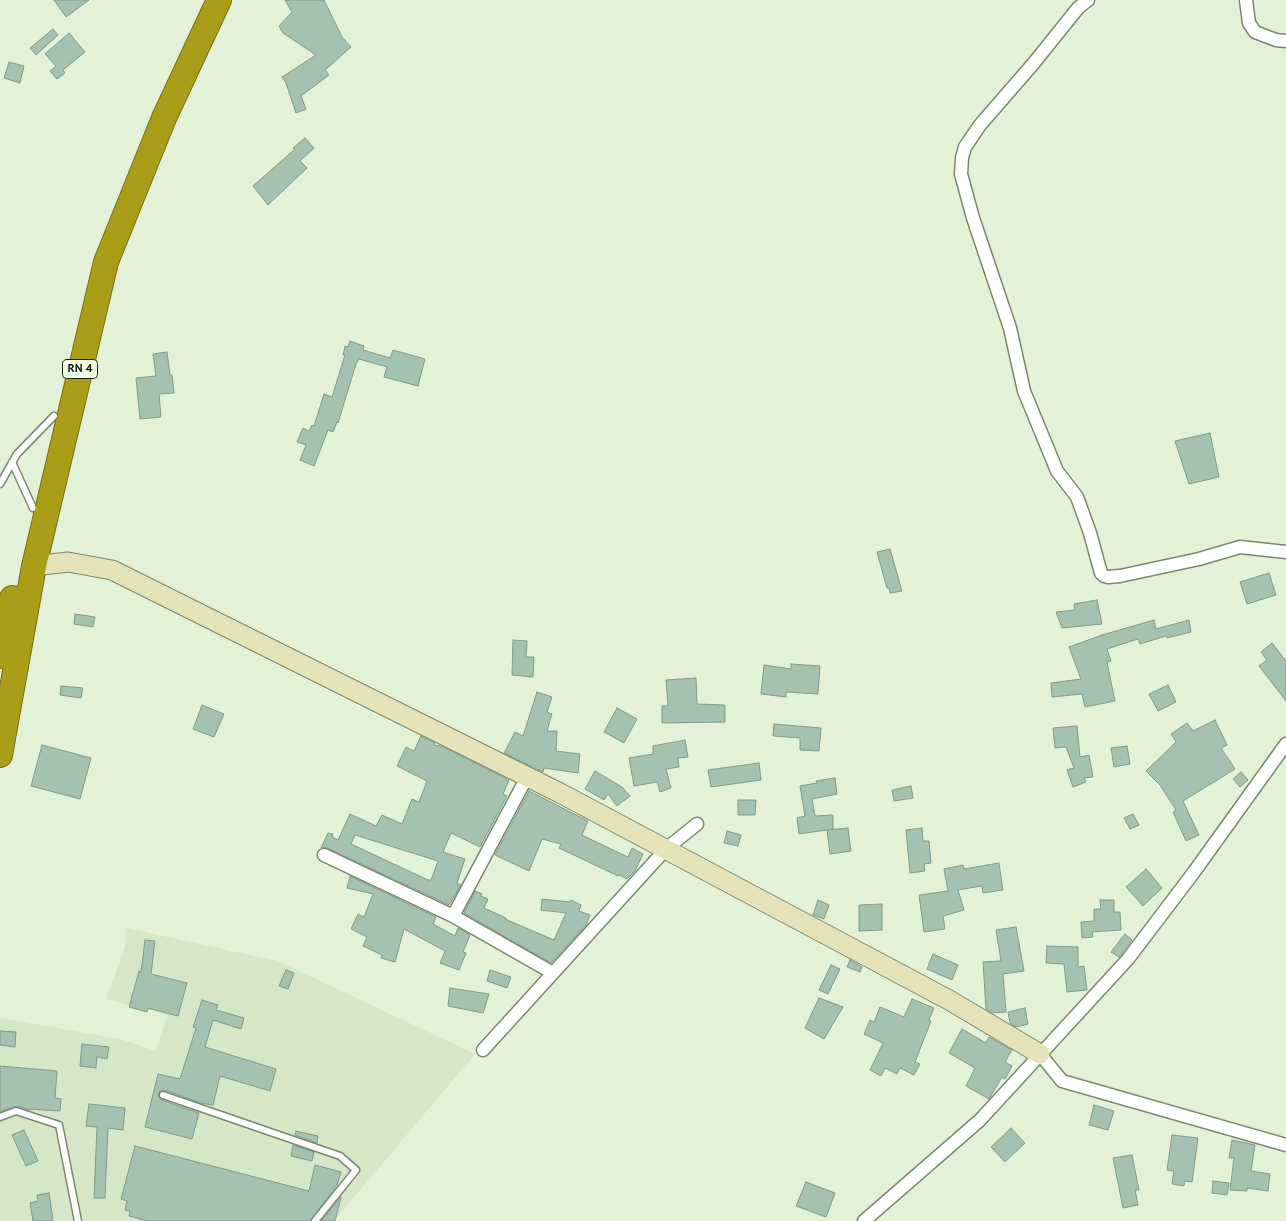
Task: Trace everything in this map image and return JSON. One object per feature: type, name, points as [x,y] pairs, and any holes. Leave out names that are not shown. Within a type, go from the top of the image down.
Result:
[{"type":"highway","name":"RN 4","points":[[0,656],[87,274],[162,88],[201,0]]},
{"type":"highway","name":"RN 4","points":[[0,755],[34,566],[106,262],[164,118],[219,0]]},
{"type":"street","points":[[1088,0],[1078,8],[1034,64],[980,125],[965,147],[962,158],[961,174],[970,209],[1010,328],[1024,391],[1057,471],[1077,497],[1104,576],[1128,574],[1199,559],[1240,547],[1286,552]]},
{"type":"street","points":[[1246,0],[1249,23],[1255,32],[1276,40],[1286,41]]},
{"type":"street","points":[[34,566],[68,562],[112,570],[527,777],[949,1000],[1040,1054],[1062,1081],[1286,1145]]},
{"type":"street","points":[[864,1221],[980,1120],[1128,959],[1194,872],[1286,744]]},
{"type":"street","points":[[453,916],[527,777]]},
{"type":"street","points":[[483,1050],[666,849],[696,824]]},
{"type":"street","points":[[324,856],[453,916],[553,973]]},
{"type":"lane","points":[[0,484],[23,447],[54,416]]},
{"type":"lane","points":[[12,462],[33,508]]},
{"type":"lane","points":[[163,1095],[340,1156],[356,1170],[315,1221]]},
{"type":"lane","points":[[0,1117],[16,1111],[59,1125],[78,1221]]},
{"type":"shaded area","points":[[126,928],[278,961],[475,1054],[334,1221],[0,1221],[0,1018],[120,1039],[156,1051],[167,1015],[106,999],[125,947]]},
{"type":"building","points":[[54,0],[89,0],[66,17]]},
{"type":"building","points":[[285,0],[324,0],[342,37],[351,47],[325,70],[329,75],[301,96],[306,109],[296,113],[286,83],[282,77],[316,55],[283,33],[279,26],[292,12]]},
{"type":"building","points":[[53,29],[58,35],[36,55],[30,48]]},
{"type":"building","points":[[69,33],[85,52],[63,70],[65,73],[57,79],[50,71],[56,66],[45,54]]},
{"type":"building","points":[[9,62],[24,66],[20,83],[4,78]]},
{"type":"building","points":[[305,138],[314,148],[300,161],[307,168],[268,205],[253,186]]},
{"type":"building","points":[[350,341],[364,346],[363,350],[390,358],[393,350],[425,359],[418,386],[384,377],[387,367],[359,359],[338,423],[333,432],[328,430],[314,466],[300,460],[306,445],[297,442],[303,428],[309,431],[312,425],[314,426],[324,394],[332,397],[345,355],[343,355],[345,346],[348,347]]},
{"type":"building","points":[[167,352],[174,393],[159,394],[161,417],[140,419],[136,378],[156,376],[153,354]]},
{"type":"building","points":[[1210,433],[1219,477],[1189,484],[1175,441]]},
{"type":"building","points":[[890,549],[902,591],[890,593],[877,552]]},
{"type":"building","points":[[1269,573],[1276,595],[1247,604],[1240,582]]},
{"type":"building","points":[[1097,600],[1102,624],[1062,628],[1056,612],[1075,610],[1074,604]]},
{"type":"building","points":[[75,614],[95,617],[93,627],[74,624]]},
{"type":"building","points":[[1154,620],[1156,629],[1189,620],[1191,632],[1167,638],[1166,636],[1140,644],[1138,639],[1107,649],[1111,661],[1107,662],[1115,701],[1085,707],[1082,694],[1052,697],[1051,683],[1081,679],[1069,647]]},
{"type":"building","points":[[513,640],[527,641],[526,657],[534,657],[533,677],[512,675]]},
{"type":"building","points":[[1272,643],[1286,661],[1286,701],[1259,666],[1267,660],[1261,652]]},
{"type":"building","points":[[791,664],[820,666],[818,694],[786,692],[786,697],[761,694],[764,665],[791,669]]},
{"type":"building","points":[[696,678],[697,704],[725,705],[725,722],[662,723],[662,706],[668,706],[666,680]]},
{"type":"building","points":[[1168,685],[1176,702],[1158,711],[1149,694]]},
{"type":"building","points":[[61,686],[83,688],[81,698],[60,695]]},
{"type":"building","points":[[537,692],[552,697],[547,712],[552,714],[547,731],[557,731],[556,751],[580,754],[578,773],[544,768],[543,772],[504,753],[515,732],[523,736]]},
{"type":"building","points":[[202,705],[224,714],[214,737],[193,729]]},
{"type":"building","points":[[617,708],[637,719],[624,743],[604,732]]},
{"type":"building","points":[[1215,720],[1227,745],[1221,748],[1235,769],[1183,801],[1199,835],[1186,841],[1173,812],[1176,810],[1160,785],[1146,771],[1176,742],[1171,734],[1187,723],[1193,731]]},
{"type":"building","points":[[774,724],[821,728],[819,751],[800,750],[800,738],[773,736]]},
{"type":"building","points":[[1077,726],[1080,757],[1089,755],[1093,777],[1084,778],[1086,782],[1073,787],[1067,770],[1074,768],[1066,747],[1055,748],[1053,728]]},
{"type":"building","points":[[421,736],[435,743],[434,745],[441,746],[509,780],[503,794],[507,796],[480,847],[451,833],[443,852],[465,859],[457,883],[461,885],[449,905],[327,848],[321,848],[328,833],[333,834],[332,837],[338,840],[350,814],[376,826],[382,815],[402,824],[412,799],[419,802],[427,781],[397,766],[406,747],[414,751]],"holes":[[[355,835],[438,861],[431,880],[428,880],[351,844]]]},
{"type":"building","points":[[685,740],[688,757],[678,758],[679,767],[666,769],[671,788],[660,792],[657,782],[634,786],[629,758],[653,754],[653,746]]},
{"type":"building","points":[[42,745],[91,758],[80,799],[31,786]]},
{"type":"building","points":[[1127,746],[1130,764],[1114,767],[1111,748]]},
{"type":"building","points":[[759,763],[761,780],[711,787],[708,770]]},
{"type":"building","points":[[595,771],[622,787],[630,796],[617,806],[608,794],[604,800],[585,789]]},
{"type":"building","points":[[1241,772],[1248,780],[1240,787],[1233,779]]},
{"type":"building","points":[[835,778],[837,794],[812,799],[815,816],[833,815],[833,829],[799,834],[797,818],[805,816],[800,786]]},
{"type":"building","points":[[911,786],[913,798],[894,801],[892,790]]},
{"type":"building","points":[[529,791],[588,821],[582,835],[628,857],[632,848],[643,854],[635,871],[627,879],[618,876],[559,848],[561,844],[542,839],[529,871],[495,855]]},
{"type":"building","points":[[738,800],[756,800],[755,815],[738,815]]},
{"type":"building","points":[[1133,814],[1139,825],[1130,829],[1124,818]]},
{"type":"building","points":[[848,828],[851,851],[830,854],[827,830]]},
{"type":"building","points":[[922,828],[923,841],[929,841],[931,863],[924,864],[925,871],[910,873],[906,830]]},
{"type":"building","points":[[727,831],[741,835],[738,846],[724,843]]},
{"type":"building","points":[[999,863],[1003,890],[983,893],[982,886],[958,890],[964,910],[943,916],[945,929],[924,932],[919,895],[948,891],[944,869],[963,865],[964,869]]},
{"type":"building","points":[[1146,869],[1162,888],[1143,906],[1126,887]]},
{"type":"building","points":[[350,876],[436,917],[433,924],[455,936],[458,928],[470,935],[463,952],[466,953],[459,970],[440,963],[445,951],[404,929],[395,962],[381,958],[382,955],[363,946],[367,937],[351,929],[358,914],[364,917],[373,894],[347,888]]},
{"type":"building","points":[[475,891],[488,899],[484,908],[554,940],[566,913],[541,910],[542,899],[570,902],[571,900],[581,905],[579,911],[590,915],[586,925],[551,963],[464,913]]},
{"type":"building","points":[[818,900],[829,905],[824,919],[813,915]]},
{"type":"building","points":[[1100,900],[1114,900],[1114,912],[1120,912],[1121,930],[1092,932],[1093,937],[1082,938],[1081,922],[1094,921],[1094,909],[1101,909]]},
{"type":"building","points":[[882,904],[882,930],[859,931],[859,905]]},
{"type":"building","points":[[1016,927],[1024,971],[1003,974],[1006,1012],[992,1013],[986,1009],[983,962],[1001,961],[996,930]]},
{"type":"building","points":[[1125,934],[1132,940],[1119,957],[1111,952]]},
{"type":"building","points":[[145,940],[155,941],[151,974],[187,983],[178,1016],[148,1008],[147,1012],[129,1007],[139,971],[141,972]]},
{"type":"building","points":[[1047,946],[1078,947],[1078,967],[1084,966],[1087,990],[1067,992],[1064,964],[1046,963]]},
{"type":"building","points":[[933,954],[958,965],[952,980],[927,969]]},
{"type":"building","points":[[850,960],[862,967],[860,972],[847,967]]},
{"type":"building","points":[[831,965],[840,969],[828,994],[819,990]]},
{"type":"building","points":[[286,970],[294,973],[288,989],[279,986]]},
{"type":"building","points":[[490,970],[511,977],[507,988],[487,981]]},
{"type":"building","points":[[450,988],[489,994],[483,1013],[448,1006]]},
{"type":"building","points":[[819,998],[843,1007],[824,1039],[805,1028]]},
{"type":"building","points":[[912,999],[934,1008],[915,1062],[920,1064],[914,1075],[900,1068],[897,1074],[885,1068],[881,1076],[870,1070],[883,1043],[864,1034],[870,1020],[874,1022],[880,1007],[904,1017]]},
{"type":"building","points":[[202,1000],[218,1005],[216,1010],[244,1018],[241,1029],[213,1020],[205,1047],[276,1069],[270,1091],[220,1076],[213,1105],[201,1103],[165,1090],[160,1091],[158,1095],[161,1100],[199,1113],[192,1139],[145,1127],[158,1074],[180,1079],[196,1028],[193,1027]]},
{"type":"building","points":[[1025,1008],[1028,1024],[1016,1027],[1010,1023],[1008,1012]]},
{"type":"building","points":[[962,1029],[986,1043],[989,1037],[1012,1050],[1005,1062],[1012,1066],[1005,1079],[1002,1077],[989,1099],[966,1086],[975,1068],[949,1053]]},
{"type":"building","points":[[0,1031],[16,1032],[15,1047],[0,1045]]},
{"type":"building","points":[[82,1044],[109,1047],[107,1059],[97,1057],[96,1068],[80,1066]]},
{"type":"building","points":[[0,1066],[57,1071],[55,1098],[61,1099],[60,1111],[29,1110],[17,1106],[0,1112]]},
{"type":"building","points":[[89,1104],[125,1108],[123,1130],[108,1128],[105,1198],[94,1198],[97,1127],[86,1126]]},
{"type":"building","points":[[1094,1105],[1114,1111],[1108,1130],[1089,1125]]},
{"type":"building","points":[[1011,1128],[1025,1143],[1005,1162],[991,1147]]},
{"type":"building","points":[[24,1130],[38,1161],[26,1166],[12,1135]]},
{"type":"building","points":[[296,1131],[318,1136],[317,1143],[295,1135]]},
{"type":"building","points":[[1172,1135],[1198,1138],[1192,1182],[1185,1181],[1184,1186],[1172,1184],[1174,1171],[1167,1170]]},
{"type":"building","points":[[1232,1140],[1255,1145],[1251,1171],[1270,1174],[1268,1191],[1247,1188],[1247,1191],[1230,1190],[1234,1158],[1229,1158]]},
{"type":"building","points":[[293,1145],[314,1152],[312,1161],[291,1156]]},
{"type":"building","points":[[135,1146],[309,1191],[315,1165],[341,1172],[337,1185],[310,1221],[147,1221],[129,1216],[130,1211],[125,1210],[127,1201],[121,1199]]},
{"type":"building","points":[[1132,1155],[1139,1190],[1135,1190],[1138,1205],[1123,1208],[1113,1158]]},
{"type":"building","points":[[1213,1181],[1229,1183],[1227,1195],[1212,1193]]},
{"type":"building","points":[[806,1182],[835,1193],[826,1217],[796,1206]]},
{"type":"building","points":[[49,1193],[53,1221],[33,1221],[30,1203],[38,1201],[37,1195]]},
{"type":"building","points":[[341,1197],[335,1221],[321,1221]]}]
